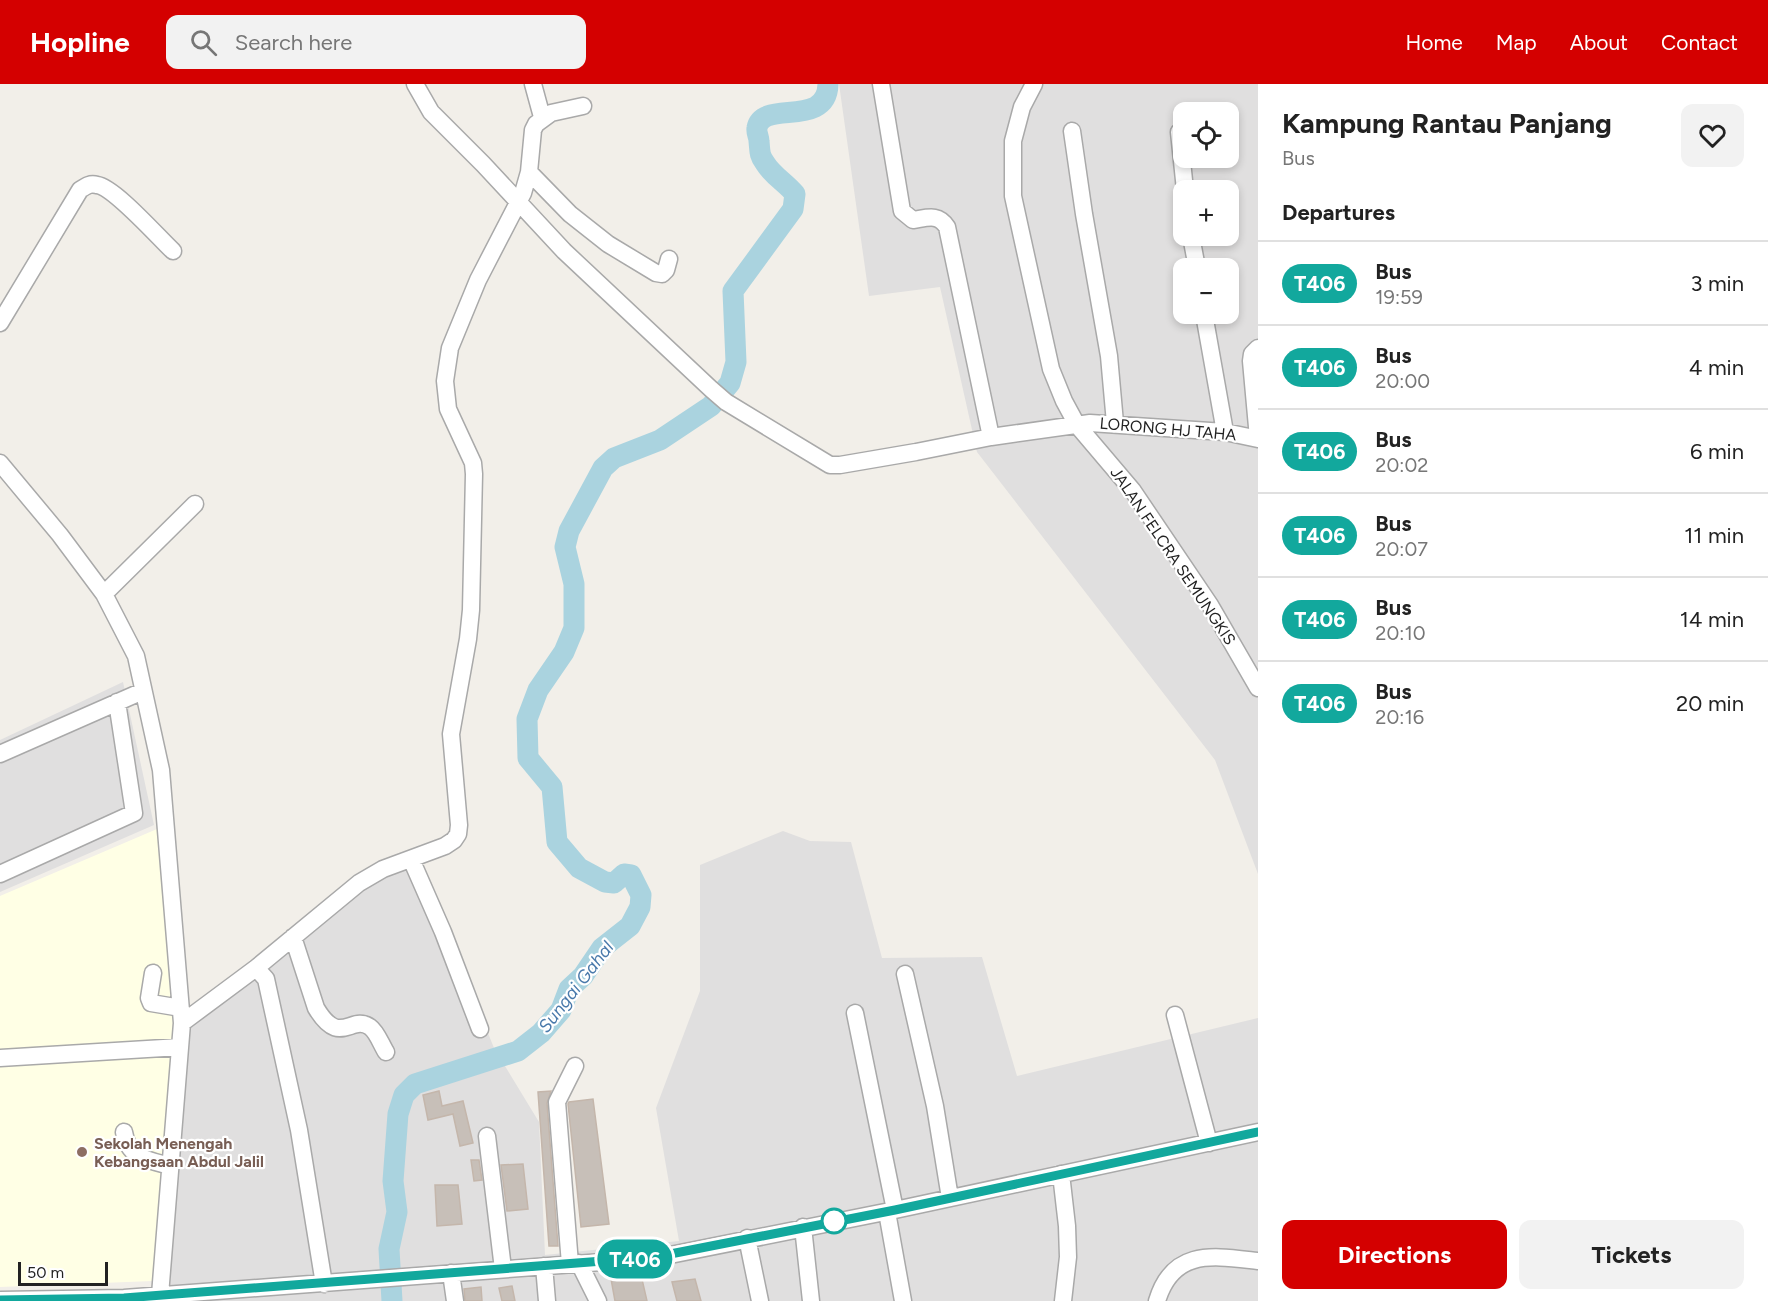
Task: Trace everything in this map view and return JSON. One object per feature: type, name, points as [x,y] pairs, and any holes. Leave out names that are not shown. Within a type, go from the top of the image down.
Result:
[{"type":"street","name":"LORONG HJ TAHA","points":[[415,84],[431,112],[564,251],[711,389],[726,402],[830,465],[916,452],[991,436],[1090,423],[1225,432],[1258,439]]},
{"type":"street","points":[[533,84],[543,117]]},
{"type":"street","points":[[881,84],[902,211],[913,220],[938,217],[947,226],[991,436]]},
{"type":"street","name":"JALAN FELCRA SEMUNGKIS","points":[[1034,84],[1022,107],[1013,141],[1013,196],[1051,369],[1077,425],[1133,491],[1210,605],[1258,688]]},
{"type":"street","points":[[181,1016],[256,968],[359,883],[383,869],[445,846],[458,834],[451,734],[471,610],[474,474],[473,463],[448,409],[445,381],[448,359],[450,348],[478,280],[518,202],[529,172],[532,130],[543,117],[551,113],[583,106]]},
{"type":"street","points":[[1072,131],[1109,356],[1115,423]]},
{"type":"street","points":[[529,172],[570,214],[608,244],[656,273],[662,274],[666,270],[669,259]]},
{"type":"street","points":[[0,323],[80,190],[89,184],[100,185],[113,193],[173,251]]},
{"type":"street","points":[[1206,324],[1225,432]]},
{"type":"street","points":[[1258,348],[1252,354],[1251,360],[1258,439]]},
{"type":"street","points":[[0,463],[7,482],[104,594],[136,656],[161,770],[181,1016],[160,1295]]},
{"type":"street","points":[[104,594],[195,504]]},
{"type":"street","points":[[0,754],[143,691]]},
{"type":"street","points":[[0,874],[134,813],[117,702]]},
{"type":"street","points":[[411,859],[443,932],[480,1029]]},
{"type":"street","points":[[293,937],[316,1008],[322,1018],[331,1027],[338,1029],[364,1024],[369,1026],[386,1052]]},
{"type":"street","points":[[256,968],[266,979],[299,1130],[324,1284]]},
{"type":"street","points":[[153,973],[149,998],[151,1003],[181,1016]]},
{"type":"street","points":[[905,974],[935,1106],[950,1198]]},
{"type":"street","points":[[855,1013],[891,1211],[903,1301]]},
{"type":"street","points":[[1175,1014],[1209,1143]]},
{"type":"street","points":[[0,1058],[180,1047]]},
{"type":"street","points":[[575,1066],[557,1102],[575,1264],[598,1301]]},
{"type":"street","points":[[124,1132],[126,1144],[130,1149],[148,1160],[170,1166]]},
{"type":"street","points":[[0,1300],[124,1299],[655,1257],[891,1211],[1258,1132]]},
{"type":"street","points":[[487,1136],[503,1269]]},
{"type":"street","points":[[1061,1174],[1068,1257],[1063,1301]]},
{"type":"street","points":[[802,1227],[812,1301]]},
{"type":"street","points":[[747,1238],[760,1301]]},
{"type":"street","points":[[1156,1301],[1170,1274],[1178,1266],[1192,1259],[1212,1256],[1258,1262]]},
{"type":"street","points":[[544,1266],[547,1301]]},
{"type":"street","points":[[451,1273],[455,1301]]},
{"type":"shaded area","points":[[839,84],[1258,84],[1258,874],[1215,760],[977,452],[940,287],[869,296]]},
{"type":"shaded area","points":[[123,682],[154,825],[0,892],[0,740]]},
{"type":"shaded area","name":"Sekolah Menengah Kebangsaan Abdul Jalil","points":[[157,829],[174,1024],[153,1281],[0,1287],[0,896]]},
{"type":"shaded area","points":[[783,831],[810,841],[851,842],[882,958],[982,957],[1017,1076],[1258,1018],[1258,1301],[164,1301],[190,1008],[348,884],[418,860],[494,1048],[539,1122],[545,1255],[679,1241],[656,1108],[700,991],[700,865]]},
{"type":"building","points":[[439,1091],[442,1106],[463,1101],[473,1143],[460,1146],[453,1114],[428,1120],[423,1095]]},
{"type":"building","points":[[551,1091],[547,1103],[558,1246],[549,1246],[538,1092]]},
{"type":"building","points":[[593,1099],[609,1224],[581,1227],[568,1104]]},
{"type":"building","points":[[471,1160],[479,1160],[482,1180],[474,1181]]},
{"type":"building","points":[[523,1164],[528,1209],[507,1211],[501,1165]]},
{"type":"building","points":[[435,1185],[458,1185],[462,1224],[437,1226]]},
{"type":"building","points":[[641,1275],[647,1301],[615,1301],[611,1279]]},
{"type":"building","points":[[695,1279],[701,1301],[677,1301],[672,1282]]},
{"type":"building","points":[[512,1286],[515,1301],[502,1301],[499,1288]]},
{"type":"building","points":[[481,1287],[482,1301],[465,1301],[464,1289]]},
{"type":"waterway","name":"Sungai Gahal","points":[[392,1301],[389,1249],[397,1212],[393,1181],[398,1114],[404,1095],[415,1084],[518,1051],[541,1033],[561,1010],[569,989],[583,976],[602,948],[630,926],[640,907],[641,895],[631,875],[624,874],[614,883],[605,882],[579,868],[557,842],[552,787],[528,758],[527,719],[538,690],[564,652],[574,628],[574,584],[565,547],[569,531],[603,468],[614,458],[660,440],[711,406],[730,383],[736,362],[733,291],[793,209],[795,194],[763,160],[757,128],[761,120],[770,115],[806,110],[817,106],[825,98],[828,84]]},
{"type":"bus line","name":"T406","points":[[0,1300],[124,1298],[655,1257],[895,1210],[1258,1132]]},
{"type":"place","name":"Sekolah Menengah Kebangsaan Abdul Jalil","points":[[82,1152]]}]
